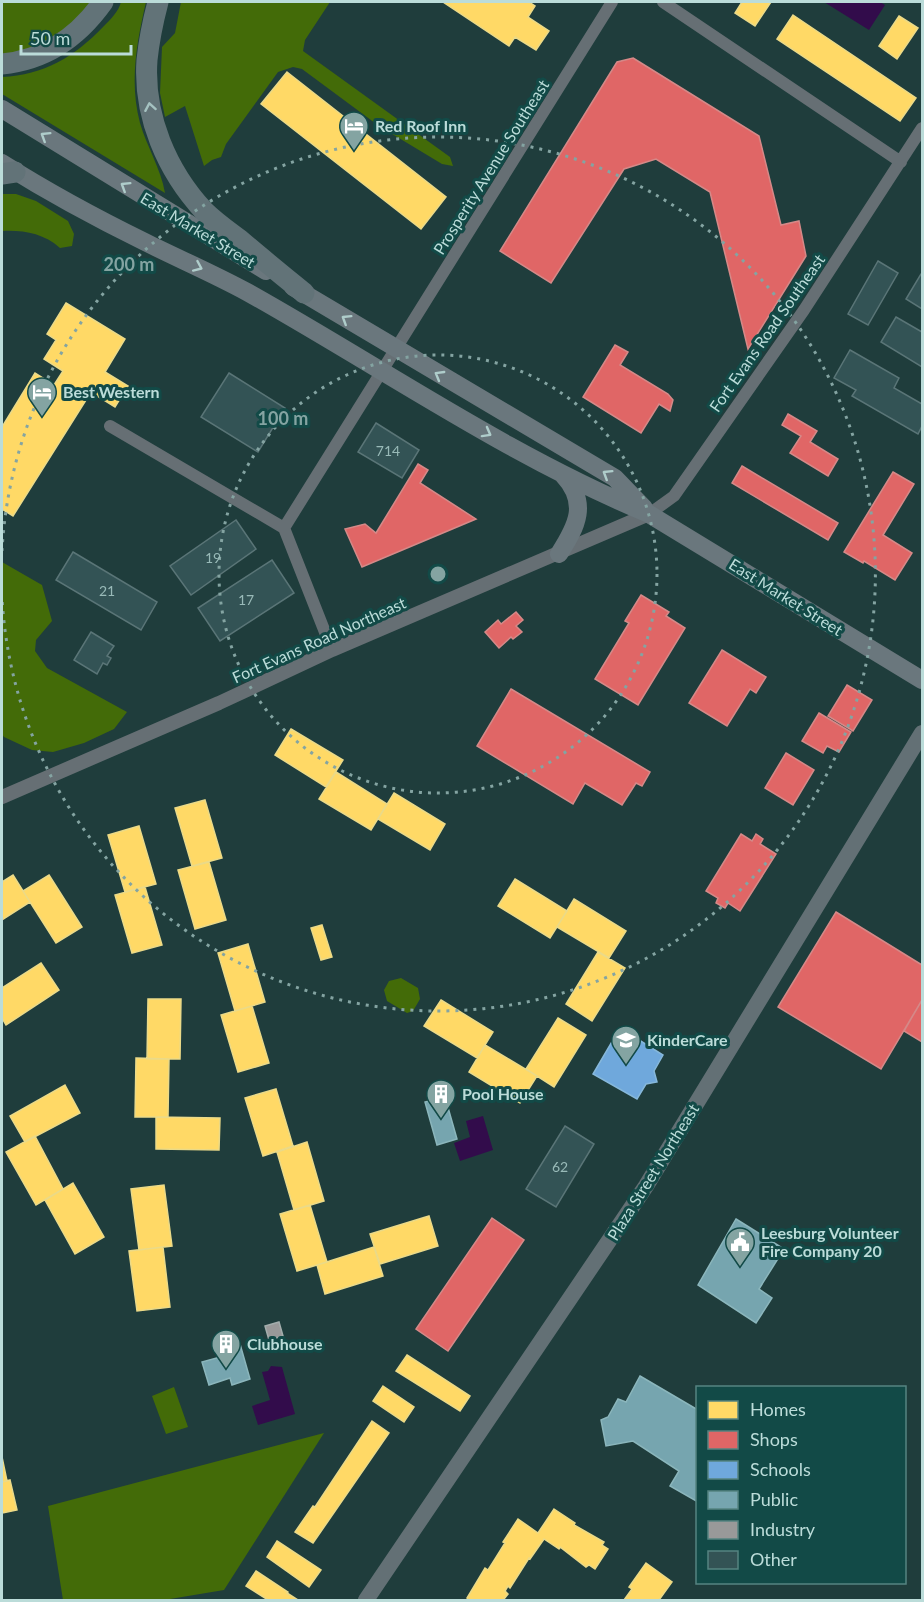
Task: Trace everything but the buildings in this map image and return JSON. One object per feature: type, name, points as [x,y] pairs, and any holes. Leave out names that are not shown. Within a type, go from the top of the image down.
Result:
[{"type":"highway","points":[[2,64],[36,57],[54,49],[92,18],[103,2]]},
{"type":"highway","points":[[158,2],[149,45],[147,89],[160,144],[172,169],[206,213],[303,293]]},
{"type":"main road","name":"East Market Street","points":[[2,109],[396,350],[615,478],[649,514]]},
{"type":"main road","name":"East Market Street","points":[[6,170],[246,292],[456,416],[562,474],[601,494],[649,514],[922,680]]},
{"type":"main road","points":[[559,554],[576,526],[578,515],[574,487],[562,474]]},
{"type":"main road","name":"Plaza Street Northeast","points":[[366,1600],[646,1186],[922,733]]},
{"type":"street","name":"Prosperity Avenue Southeast","points":[[396,350],[612,2]]},
{"type":"street","points":[[663,2],[902,162]]},
{"type":"street","name":"Fort Evans Road Southeast","points":[[649,514],[674,496],[804,310],[922,128]]},
{"type":"street","points":[[284,528],[396,350]]},
{"type":"street","points":[[110,426],[284,528],[332,650]]},
{"type":"street","name":"Fort Evans Road Northeast","points":[[2,796],[219,703],[332,650],[649,514]]},
{"type":"green space","points":[[2,2],[92,2],[73,24],[55,36],[28,49],[2,56]]},
{"type":"green space","points":[[121,2],[146,2],[137,47],[135,92],[140,123],[165,193],[2,94],[2,77],[31,73],[57,63],[92,38],[116,12]]},
{"type":"green space","points":[[181,2],[330,2],[305,40],[303,51],[450,157],[453,166],[442,164],[379,126],[302,69],[293,67],[278,72],[226,144],[221,157],[204,166],[185,106],[165,117],[160,93],[162,47],[175,33]]},
{"type":"green space","points":[[2,194],[16,194],[36,201],[68,221],[74,234],[72,246],[60,248],[47,239],[32,234],[2,231]]},
{"type":"green space","points":[[2,562],[42,585],[52,621],[36,640],[35,651],[47,668],[127,712],[114,729],[84,743],[53,752],[32,750],[4,737],[2,734]]},
{"type":"green space","points":[[401,978],[418,988],[420,999],[413,1011],[407,1013],[387,1001],[384,990],[389,981]]},
{"type":"green space","points":[[174,1387],[188,1427],[166,1434],[152,1396]]},
{"type":"green space","points":[[324,1433],[224,1590],[164,1600],[63,1600],[48,1506]]},
{"type":"shaded area","points":[[824,2],[880,2],[885,5],[869,30]]},
{"type":"shaded area","points":[[483,1116],[493,1150],[460,1161],[454,1143],[470,1137],[466,1121]]},
{"type":"shaded area","points":[[271,1366],[282,1367],[295,1414],[258,1425],[252,1406],[270,1400],[262,1372],[268,1371]]},
{"type":"place","name":"Red Roof Inn","points":[[354,152]]},
{"type":"place","name":"Best Western","points":[[42,418]]},
{"type":"place","name":"KinderCare","points":[[626,1066]]},
{"type":"place","name":"Pool House","points":[[441,1120]]},
{"type":"place","name":"Leesburg Volunteer Fire Company 20","points":[[740,1268]]},
{"type":"place","name":"Clubhouse","points":[[226,1370]]}]
